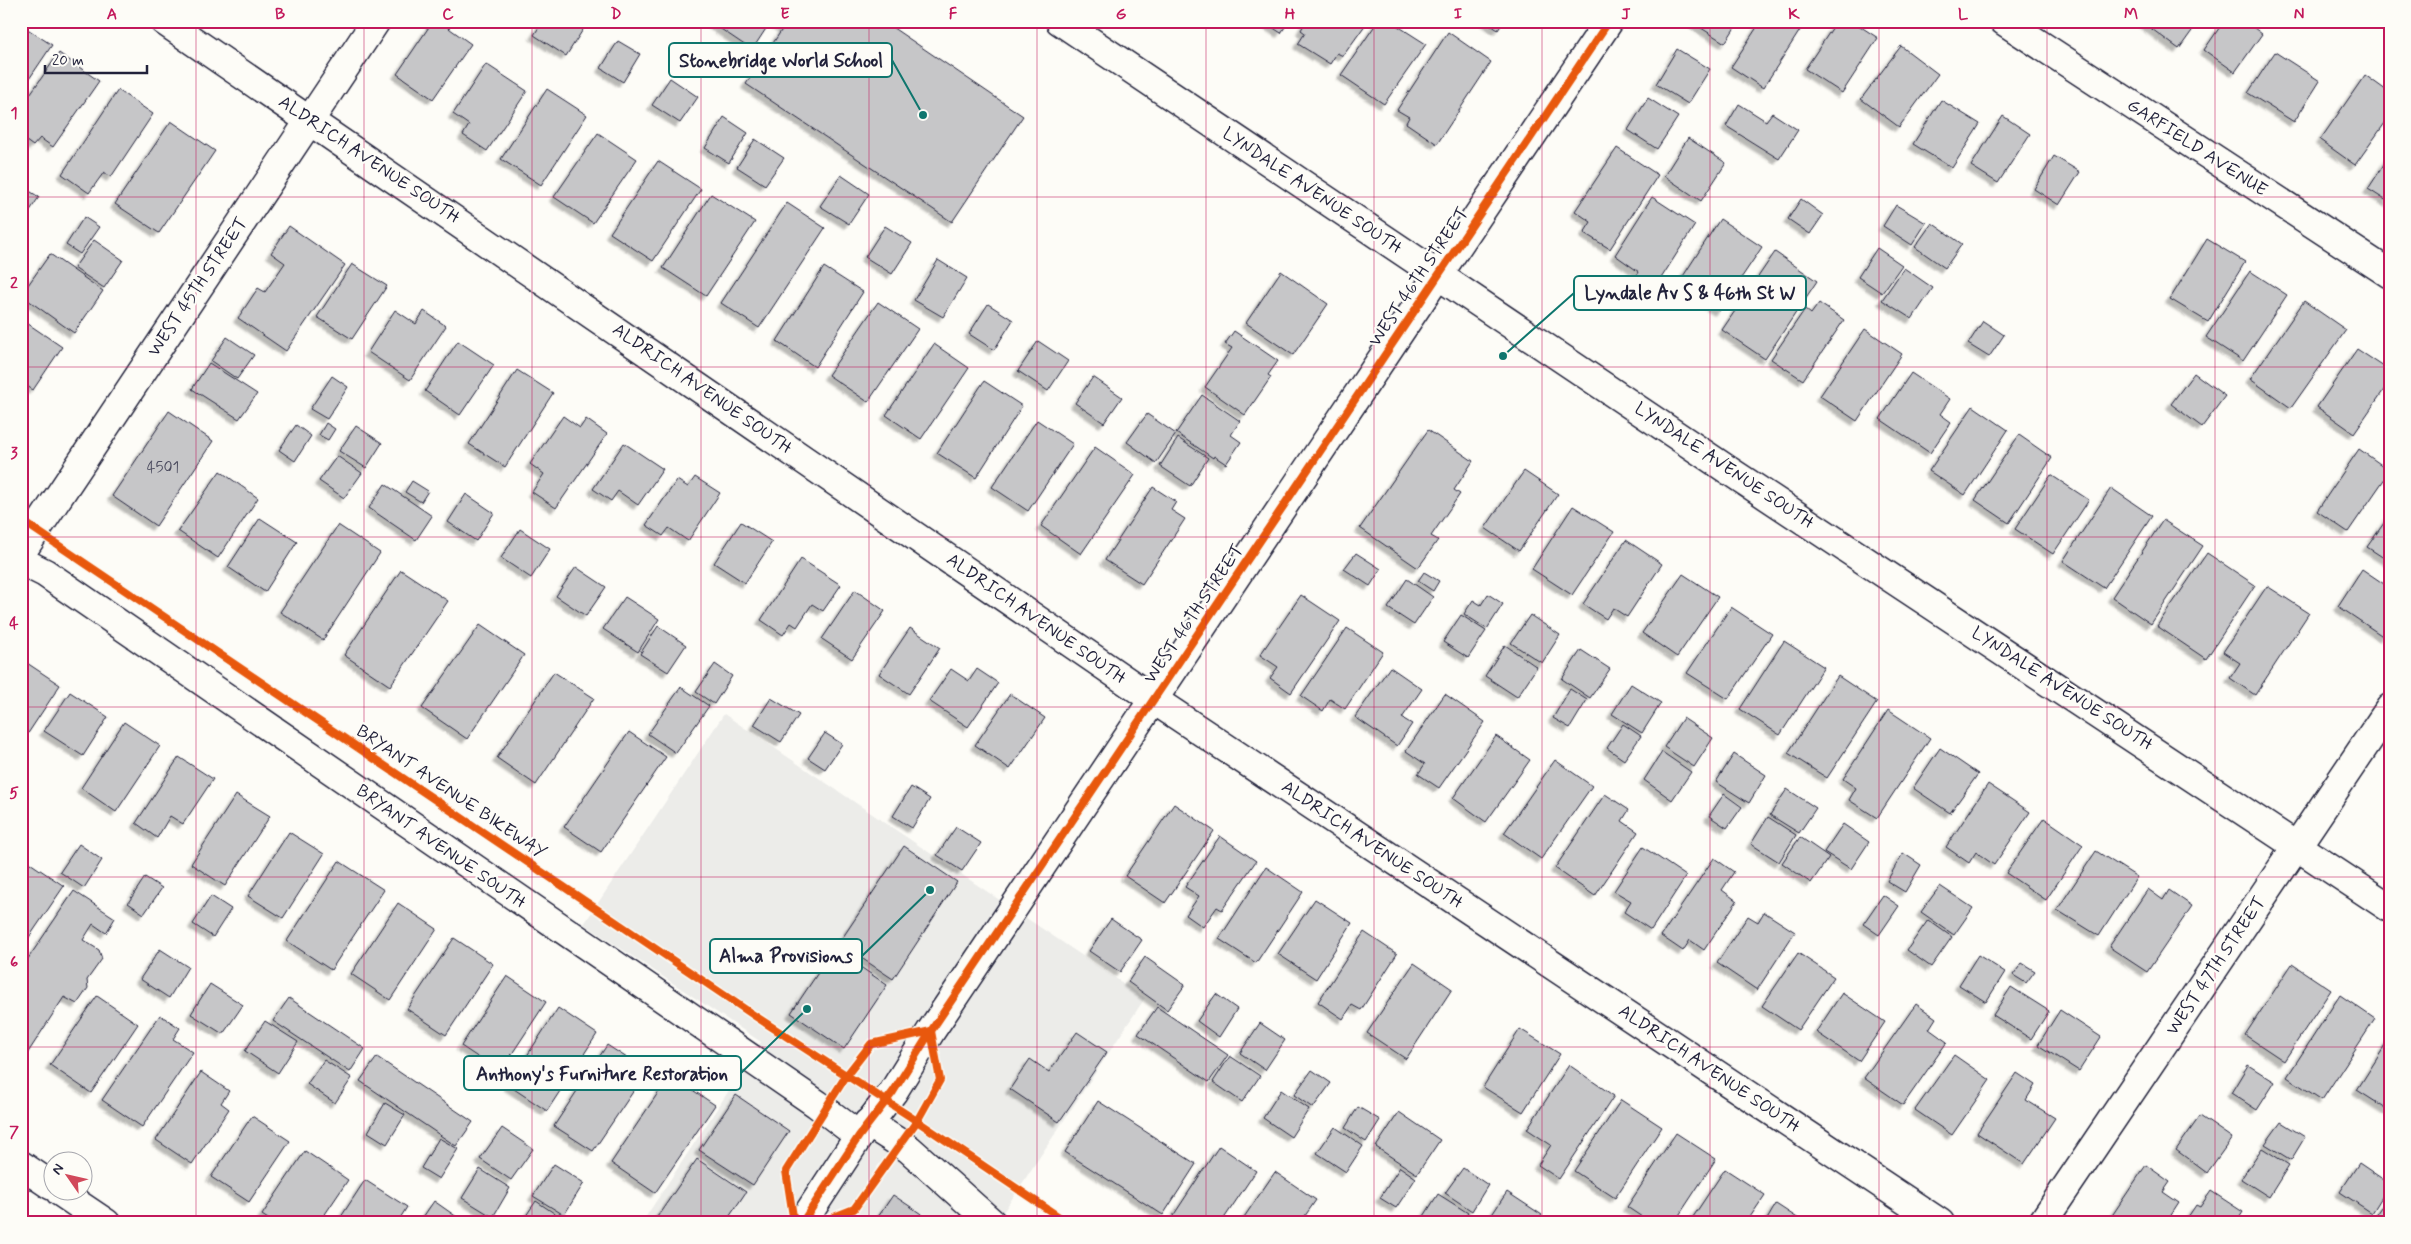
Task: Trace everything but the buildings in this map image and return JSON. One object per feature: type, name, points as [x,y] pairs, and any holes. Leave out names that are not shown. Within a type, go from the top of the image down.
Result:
[{"type":"street","name":"ALDRICH AVENUE SOUTH","points":[[164,21],[310,119],[1154,700],[1940,1223]]},
{"type":"street","name":"WEST 45TH STREET","points":[[21,553],[376,21]]},
{"type":"street","name":"LYNDALE AVENUE SOUTH","points":[[1060,21],[1736,475],[2390,908]]},
{"type":"street","name":"WEST 46TH STREET","points":[[802,1223],[864,1129],[893,1092],[937,1023],[1609,21]]},
{"type":"street","name":"GARFIELD AVENUE","points":[[2004,21],[2390,274]]},
{"type":"street","name":"BRYANT AVENUE SOUTH","points":[[21,560],[54,579],[817,1104],[864,1129],[909,1149],[992,1223]]},
{"type":"street","name":"WEST 47TH STREET","points":[[2042,1223],[2390,708]]},
{"type":"street","points":[[21,1165],[42,1179]]},
{"type":"street","points":[[75,1202],[106,1223]]},
{"type":"shaded area","points":[[724,714],[1145,998],[996,1223],[646,1223],[643,1221],[761,1042],[584,924]]},
{"type":"cycle path","points":[[802,1223],[859,1136],[893,1092],[931,1031],[1609,21]]},
{"type":"cycle path","name":"BRYANT AVENUE BIKEWAY","points":[[21,520],[755,1016],[917,1121],[1068,1223]]},
{"type":"cycle path","points":[[794,1223],[786,1171],[846,1076],[871,1044],[931,1031]]},
{"type":"cycle path","points":[[819,1223],[854,1209],[917,1121],[940,1080],[931,1031]]},
{"type":"place","name":"Stonebridge World School","points":[[923,115]]},
{"type":"place","name":"Lyndale Av S & 46th St W","points":[[1503,356]]},
{"type":"place","name":"Alma Provisions","points":[[930,890]]},
{"type":"place","name":"Anthony's Furniture Restoration","points":[[807,1009]]}]
